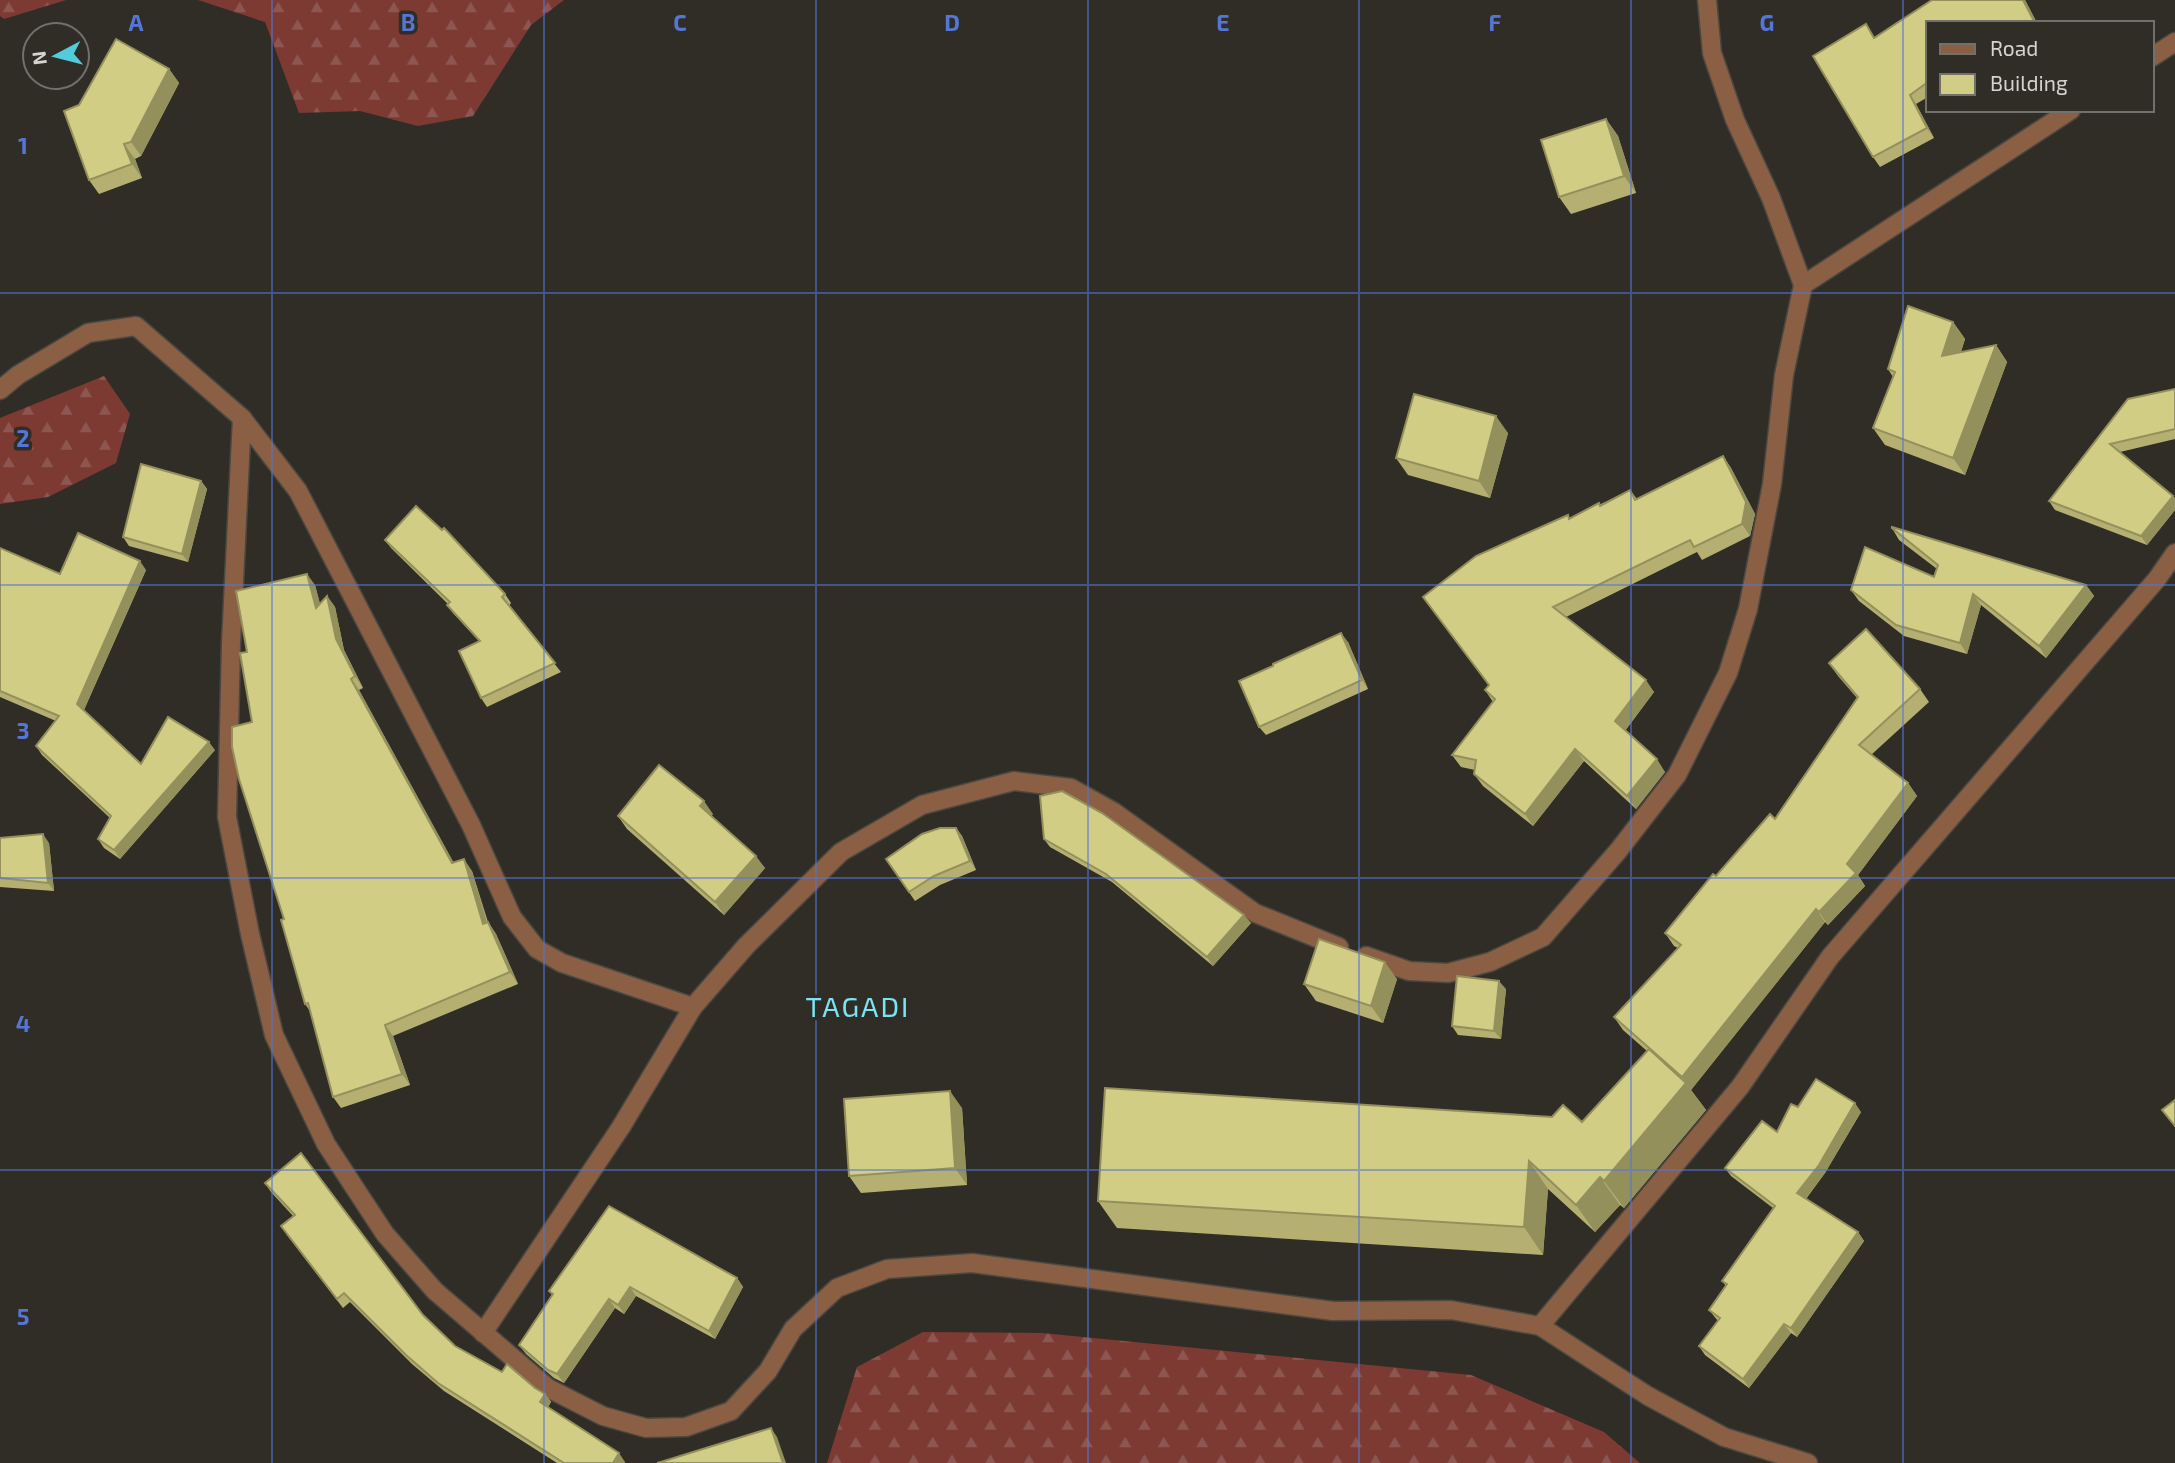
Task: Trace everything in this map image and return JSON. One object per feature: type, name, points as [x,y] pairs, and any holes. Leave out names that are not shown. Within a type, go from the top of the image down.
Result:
[{"type":"street","points":[[483,1333],[621,1127],[693,1007],[746,946],[841,852],[922,805],[1014,781],[1071,788],[1114,812],[1255,913],[1331,944],[1409,971],[1448,973],[1490,962],[1543,937],[1618,851],[1678,775],[1728,673],[1748,609],[1772,484],[1784,375],[1803,285],[1770,198],[1735,120],[1712,53],[1707,0]]},
{"type":"street","points":[[2154,56],[2175,42]]},
{"type":"street","points":[[1803,285],[2068,112]]},
{"type":"street","points":[[0,390],[18,375],[88,333],[136,326],[242,418],[298,491],[471,825],[512,917],[537,949],[562,963],[693,1007]]},
{"type":"street","points":[[242,418],[231,643],[227,817],[250,934],[274,1035],[326,1144],[385,1234],[435,1292],[548,1388],[603,1416],[646,1428],[686,1427],[732,1411],[768,1371],[793,1329],[837,1288],[887,1269],[972,1263],[1333,1311],[1451,1310],[1540,1326],[1648,1396],[1724,1437],[1808,1463]]},
{"type":"street","points":[[1540,1326],[1740,1087],[1830,957],[2157,579],[2175,553]]},
{"type":"green space","points":[[0,0],[66,0],[4,19],[0,16]]},
{"type":"green space","points":[[198,0],[564,0],[531,25],[473,116],[418,126],[360,111],[299,113],[265,22]]},
{"type":"green space","points":[[104,376],[130,414],[116,463],[48,497],[0,504],[0,418]]},
{"type":"green space","points":[[923,1332],[1042,1333],[1471,1375],[1604,1432],[1640,1463],[827,1463],[857,1367]]},
{"type":"building","points":[[1932,0],[2023,0],[2034,21],[1926,21],[1926,83],[1910,95],[1927,128],[1873,157],[1813,56],[1866,24],[1874,38]]},
{"type":"building","points":[[116,39],[169,69],[131,142],[124,144],[132,164],[89,180],[64,111],[79,105],[87,91],[91,91],[91,84]]},
{"type":"building","points":[[1606,119],[1624,176],[1559,197],[1541,140]]},
{"type":"building","points":[[1908,306],[1953,322],[1942,356],[1996,345],[1953,458],[1873,428],[1895,372],[1888,369]]},
{"type":"building","points":[[2175,389],[2175,429],[2110,444],[2173,496],[2141,536],[2049,501],[2128,399]]},
{"type":"building","points":[[1414,394],[1496,416],[1479,481],[1396,458]]},
{"type":"building","points":[[1723,456],[1746,502],[1742,524],[1694,547],[1690,540],[1553,607],[1646,680],[1615,721],[1657,759],[1627,796],[1575,749],[1525,814],[1474,774],[1476,760],[1452,755],[1495,699],[1485,690],[1489,685],[1423,597],[1476,556],[1568,515],[1569,519],[1599,503],[1600,506],[1630,490],[1635,500]]},
{"type":"building","points":[[141,464],[201,481],[182,554],[123,537]]},
{"type":"building","points":[[416,506],[442,530],[444,528],[505,594],[502,597],[555,663],[481,698],[459,651],[480,641],[447,605],[450,602],[385,540]]},
{"type":"building","points":[[1892,527],[2086,585],[2039,646],[1973,594],[1960,643],[1896,625],[1851,590],[1865,547],[1934,577],[1938,565]]},
{"type":"building","points":[[78,533],[140,561],[77,704],[141,764],[168,717],[209,742],[114,850],[98,839],[111,816],[36,746],[59,716],[0,691],[0,548],[60,574]]},
{"type":"building","points":[[307,574],[316,608],[327,596],[336,639],[355,676],[351,679],[452,863],[464,859],[483,924],[488,922],[510,972],[385,1025],[402,1074],[333,1097],[308,1003],[305,1004],[281,920],[284,919],[239,779],[232,747],[232,727],[252,722],[240,653],[247,652],[236,591]]},
{"type":"building","points":[[1866,629],[1920,689],[1859,745],[1908,783],[1847,864],[1856,873],[1819,912],[1816,909],[1682,1077],[1614,1017],[1681,945],[1665,933],[1713,874],[1716,876],[1770,814],[1775,819],[1858,697],[1829,663]]},
{"type":"building","points":[[1341,633],[1362,680],[1259,727],[1239,681]]},
{"type":"building","points":[[659,765],[704,801],[700,806],[756,856],[715,902],[618,816]]},
{"type":"building","points":[[1062,791],[1102,813],[1244,915],[1207,957],[1106,874],[1044,839],[1040,796]]},
{"type":"building","points":[[940,828],[956,828],[970,861],[934,876],[909,892],[886,859],[922,834]]},
{"type":"building","points":[[43,834],[48,883],[0,878],[0,838]]},
{"type":"building","points":[[1319,939],[1385,962],[1371,1006],[1304,984]]},
{"type":"building","points":[[1457,976],[1499,981],[1494,1031],[1452,1026]]},
{"type":"building","points":[[1649,1049],[1686,1083],[1604,1181],[1600,1177],[1576,1205],[1529,1161],[1524,1227],[1098,1201],[1105,1088],[1552,1117],[1563,1105],[1582,1122]]},
{"type":"building","points":[[1816,1079],[1855,1103],[1819,1165],[1797,1193],[1858,1232],[1791,1328],[1784,1324],[1743,1379],[1699,1346],[1720,1318],[1709,1310],[1727,1284],[1722,1281],[1775,1206],[1725,1168],[1762,1121],[1777,1132],[1791,1104],[1798,1107]]},
{"type":"building","points":[[950,1091],[955,1168],[849,1176],[844,1099]]},
{"type":"building","points":[[2175,1100],[2175,1126],[2162,1110]]},
{"type":"building","points":[[301,1153],[423,1315],[455,1346],[502,1372],[507,1364],[545,1394],[540,1402],[619,1453],[613,1463],[564,1463],[438,1383],[344,1293],[337,1299],[281,1226],[295,1215],[265,1183]]},
{"type":"building","points":[[609,1206],[737,1278],[709,1331],[630,1287],[618,1305],[609,1299],[557,1374],[548,1370],[519,1345],[553,1294],[549,1291]]},
{"type":"building","points":[[771,1428],[783,1463],[657,1463],[664,1461]]},
{"type":"district","name":"TAGADI","points":[[858,1006]]}]
